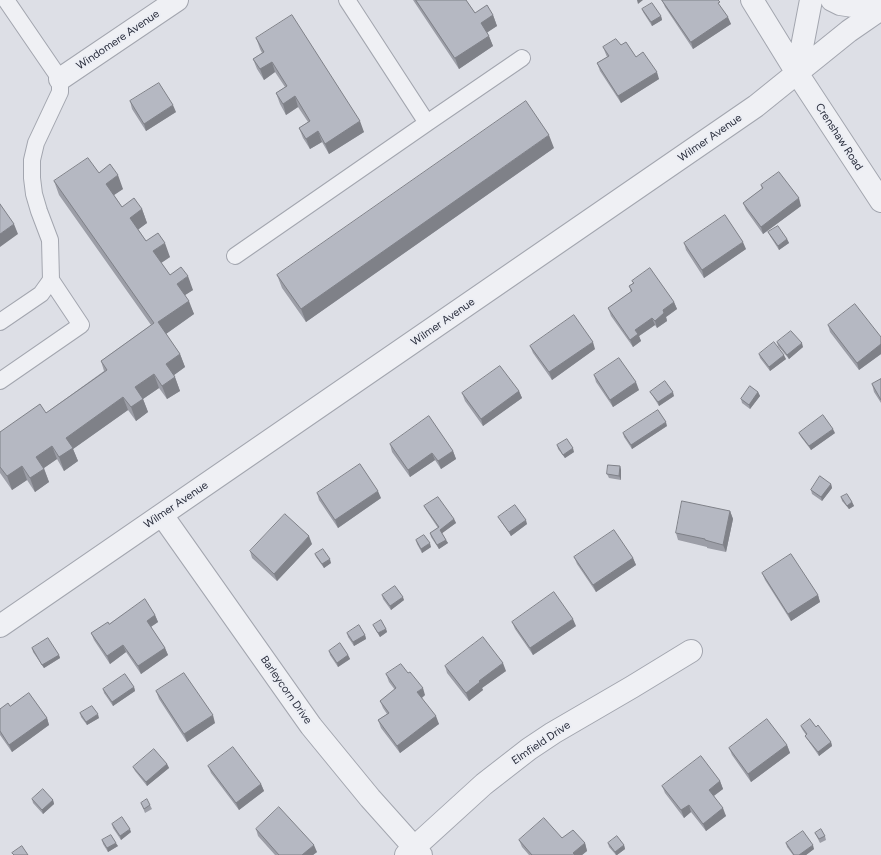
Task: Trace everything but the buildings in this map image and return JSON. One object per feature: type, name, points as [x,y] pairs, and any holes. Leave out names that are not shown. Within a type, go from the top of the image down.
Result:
[{"type":"street","name":"Windomere Avenue","points":[[60,79],[177,0]]},
{"type":"street","name":"Crenshaw Road","points":[[752,0],[797,74],[881,201]]},
{"type":"street","points":[[797,74],[811,0]]},
{"type":"street","name":"Wilmer Avenue","points":[[832,0],[840,4],[880,10]]},
{"type":"street","name":"Wilmer Avenue","points":[[0,626],[756,106],[849,31],[880,10]]},
{"type":"street","name":"Barleycorn Drive","points":[[162,515],[311,726],[414,852]]},
{"type":"street","name":"Elmfield Drive","points":[[414,852],[484,784],[529,749],[553,733],[632,688],[691,650]]},
{"type":"lane","points":[[0,382],[81,325],[51,280],[50,240],[34,194],[32,178],[32,160],[36,142],[60,92],[60,79],[6,0]]},
{"type":"lane","points":[[347,0],[427,123]]},
{"type":"lane","points":[[235,256],[522,58]]},
{"type":"lane","points":[[0,322],[41,294],[51,280]]}]
